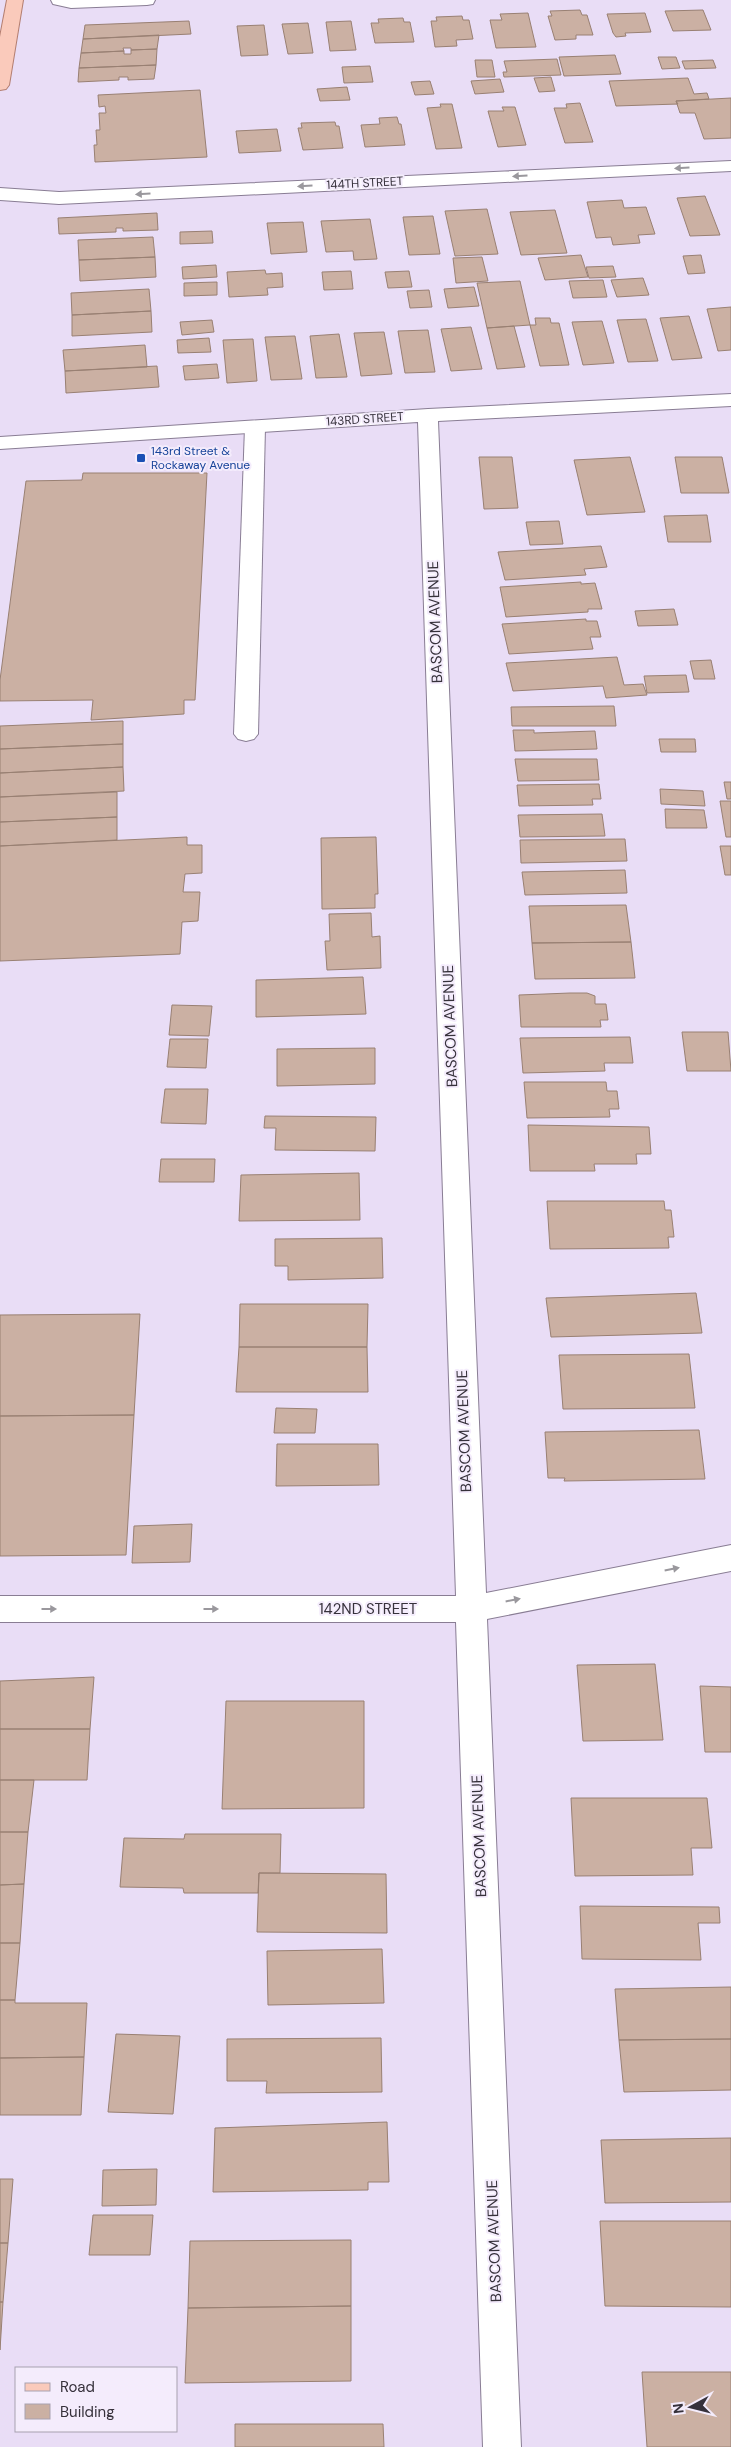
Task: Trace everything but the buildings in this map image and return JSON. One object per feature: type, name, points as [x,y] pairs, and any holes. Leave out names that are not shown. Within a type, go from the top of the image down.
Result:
[{"type":"main road","points":[[0,85],[14,0]]},
{"type":"street","points":[[59,0],[71,3],[146,0]]},
{"type":"street","name":"144TH STREET","points":[[0,194],[59,198],[731,166]]},
{"type":"street","name":"143RD STREET","points":[[0,443],[428,415],[731,400]]},
{"type":"street","name":"BASCOM AVENUE","points":[[428,415],[502,2447]]},
{"type":"street","points":[[246,734],[255,427]]},
{"type":"street","name":"142ND STREET","points":[[0,1609],[471,1609],[731,1558]]},
{"type":"place","name":"143rd Street & Rockaway Avenue","points":[[141,458]]}]
